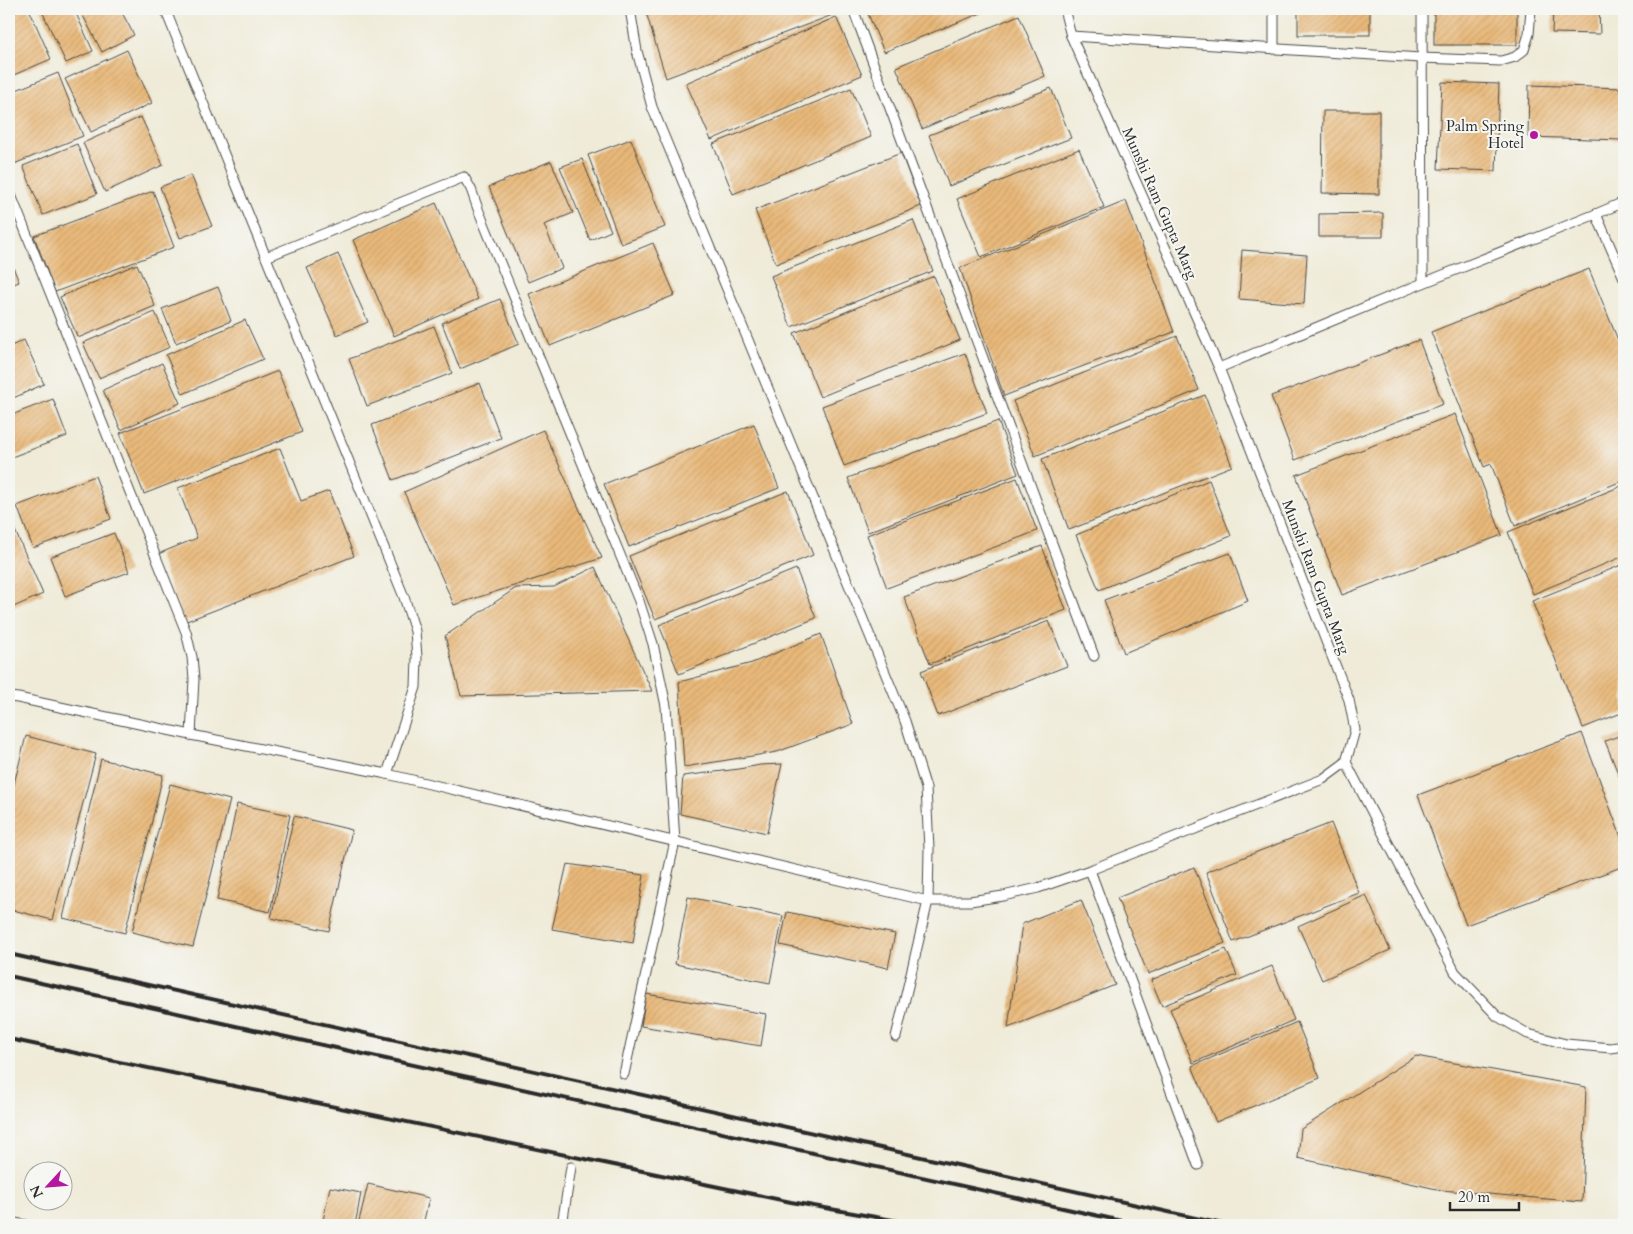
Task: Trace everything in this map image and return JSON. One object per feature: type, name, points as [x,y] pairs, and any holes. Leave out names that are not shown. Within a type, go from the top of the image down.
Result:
[{"type":"lane","points":[[165,9],[404,597],[414,631],[417,657],[416,687],[387,774]]},
{"type":"lane","points":[[630,9],[637,51],[652,106],[905,721],[926,788],[929,849],[928,901],[896,1037]]},
{"type":"lane","points":[[853,9],[1094,656]]},
{"type":"lane","name":"Munshi Ram Gupta Marg","points":[[1064,9],[1071,36],[1219,368],[1349,700],[1355,730],[1346,762]]},
{"type":"lane","points":[[1274,9],[1274,49]]},
{"type":"lane","points":[[1422,9],[1423,282]]},
{"type":"lane","points":[[1071,36],[1421,58],[1501,61],[1515,57],[1524,50],[1529,34],[1531,9]]},
{"type":"lane","points":[[266,257],[464,178],[471,189],[639,600],[653,644],[666,706],[675,842],[624,1074]]},
{"type":"lane","points":[[9,190],[186,632],[192,657],[194,680],[191,735]]},
{"type":"lane","points":[[1219,368],[1423,282],[1624,202]]},
{"type":"lane","points":[[1596,214],[1624,278]]},
{"type":"lane","points":[[9,697],[387,774],[928,901],[970,901],[1038,888],[1090,870],[1323,779],[1346,762],[1455,972],[1497,1016],[1528,1034],[1566,1044],[1611,1048],[1624,1046]]},
{"type":"lane","points":[[1090,870],[1198,1165]]},
{"type":"lane","points":[[562,1225],[571,1167]]},
{"type":"lane","points":[[9,1222],[26,1225]]},
{"type":"building","points":[[9,9],[29,9],[51,59],[9,77]]},
{"type":"building","points":[[41,9],[74,9],[93,51],[66,63]]},
{"type":"building","points":[[120,9],[134,35],[102,52],[80,10]]},
{"type":"building","points":[[645,9],[842,9],[843,11],[666,78]]},
{"type":"building","points":[[866,9],[991,9],[884,52]]},
{"type":"building","points":[[1298,9],[1370,9],[1370,35],[1298,35]]},
{"type":"building","points":[[1434,9],[1517,9],[1517,45],[1434,45]]},
{"type":"building","points":[[1553,9],[1599,9],[1600,34],[1552,33]]},
{"type":"building","points":[[1019,15],[1045,76],[922,129],[896,67]]},
{"type":"building","points":[[836,17],[862,75],[711,140],[686,83]]},
{"type":"building","points":[[127,50],[152,103],[91,132],[65,79]]},
{"type":"building","points":[[58,73],[83,136],[9,166],[9,93]]},
{"type":"building","points":[[1442,82],[1499,84],[1496,171],[1438,169]]},
{"type":"building","points":[[1529,85],[1623,88],[1622,140],[1528,137]]},
{"type":"building","points":[[851,88],[871,137],[733,194],[713,144]]},
{"type":"building","points":[[1051,88],[1071,138],[949,186],[929,135]]},
{"type":"building","points":[[1323,111],[1379,111],[1379,194],[1322,193]]},
{"type":"building","points":[[141,117],[163,165],[105,192],[83,143]]},
{"type":"building","points":[[631,139],[665,227],[621,244],[588,155]]},
{"type":"building","points":[[77,144],[97,194],[43,215],[23,166]]},
{"type":"building","points":[[1079,149],[1104,207],[981,257],[957,199]]},
{"type":"building","points":[[901,153],[921,206],[776,264],[755,210]]},
{"type":"building","points":[[582,159],[611,231],[590,240],[560,167]]},
{"type":"building","points":[[551,161],[573,213],[544,225],[562,268],[528,282],[489,187]]},
{"type":"building","points":[[191,175],[212,226],[180,238],[160,187]]},
{"type":"building","points":[[153,191],[174,247],[55,292],[34,236]]},
{"type":"building","points":[[1126,201],[1174,332],[1004,396],[960,268]]},
{"type":"building","points":[[436,203],[478,299],[394,336],[353,240]]},
{"type":"building","points":[[1383,213],[1383,237],[1319,237],[1319,214]]},
{"type":"building","points":[[913,220],[933,271],[791,327],[771,276]]},
{"type":"building","points":[[653,243],[675,295],[550,346],[529,294]]},
{"type":"building","points":[[1242,250],[1307,255],[1304,304],[1239,299]]},
{"type":"building","points":[[338,254],[368,322],[337,335],[307,268]]},
{"type":"building","points":[[9,257],[19,282],[9,286]]},
{"type":"building","points":[[137,264],[155,306],[78,338],[60,297]]},
{"type":"building","points":[[1589,269],[1618,340],[1624,337],[1624,480],[1515,526],[1491,464],[1484,467],[1431,332]]},
{"type":"building","points":[[934,276],[960,340],[820,397],[794,333]]},
{"type":"building","points":[[218,287],[231,321],[176,343],[162,309]]},
{"type":"building","points":[[500,299],[519,344],[460,369],[442,323]]},
{"type":"building","points":[[155,312],[170,347],[99,378],[83,343]]},
{"type":"building","points":[[245,320],[263,359],[183,394],[166,355]]},
{"type":"building","points":[[434,326],[452,373],[367,406],[349,359]]},
{"type":"building","points":[[1177,336],[1199,390],[1035,456],[1013,401]]},
{"type":"building","points":[[24,340],[44,384],[9,400],[9,347]]},
{"type":"building","points":[[1419,340],[1443,404],[1295,460],[1271,396]]},
{"type":"building","points":[[965,353],[987,413],[844,466],[822,406]]},
{"type":"building","points":[[162,363],[180,403],[121,430],[103,390]]},
{"type":"building","points":[[278,371],[302,432],[144,494],[120,433]]},
{"type":"building","points":[[480,383],[501,438],[393,480],[372,425]]},
{"type":"building","points":[[1205,395],[1232,466],[1069,530],[1042,459]]},
{"type":"building","points":[[53,399],[67,436],[9,458],[9,416]]},
{"type":"building","points":[[1455,414],[1502,535],[1342,595],[1296,475]]},
{"type":"building","points":[[998,421],[1018,474],[868,532],[848,478]]},
{"type":"building","points":[[754,424],[779,488],[629,547],[604,484]]},
{"type":"building","points":[[543,430],[602,558],[454,605],[404,492]]},
{"type":"building","points":[[280,448],[301,501],[329,491],[354,556],[184,622],[158,554],[197,538],[178,488]]},
{"type":"building","points":[[95,476],[111,519],[33,548],[17,506]]},
{"type":"building","points":[[1017,478],[1037,531],[887,588],[867,535]]},
{"type":"building","points":[[1209,480],[1231,536],[1099,590],[1076,535]]},
{"type":"building","points":[[1624,485],[1624,556],[1533,594],[1508,532]]},
{"type":"building","points":[[788,491],[813,555],[655,619],[629,556]]},
{"type":"building","points":[[9,517],[43,594],[9,609]]},
{"type":"building","points":[[114,533],[129,572],[65,596],[50,557]]},
{"type":"building","points":[[1042,546],[1066,610],[930,664],[904,597]]},
{"type":"building","points":[[1230,553],[1248,601],[1124,653],[1104,600]]},
{"type":"building","points":[[1624,564],[1624,712],[1583,728],[1532,601]]},
{"type":"building","points":[[595,567],[652,691],[461,696],[445,636],[516,588],[554,587]]},
{"type":"building","points":[[796,569],[816,618],[679,674],[659,625]]},
{"type":"building","points":[[1049,621],[1067,666],[938,716],[921,671]]},
{"type":"building","points":[[821,634],[853,724],[777,752],[684,767],[679,682],[752,663]]},
{"type":"building","points":[[1582,733],[1624,845],[1624,866],[1466,925],[1418,795]]},
{"type":"building","points":[[1624,734],[1624,788],[1605,741]]},
{"type":"building","points":[[26,736],[96,754],[52,920],[9,909],[9,804]]},
{"type":"building","points":[[101,759],[163,775],[125,933],[63,918]]},
{"type":"building","points":[[782,764],[767,833],[680,814],[683,776],[760,765]]},
{"type":"building","points":[[170,784],[230,800],[193,947],[132,932]]},
{"type":"building","points":[[237,804],[290,815],[270,912],[217,900]]},
{"type":"building","points":[[294,816],[352,830],[329,931],[271,918]]},
{"type":"building","points":[[1331,823],[1359,893],[1233,942],[1206,872]]},
{"type":"building","points":[[567,864],[644,875],[633,943],[552,929]]},
{"type":"building","points":[[1194,867],[1225,943],[1148,974],[1117,898]]},
{"type":"building","points":[[1366,895],[1390,950],[1322,980],[1298,926]]},
{"type":"building","points":[[688,897],[783,916],[770,983],[675,964]]},
{"type":"building","points":[[1081,900],[1115,985],[1008,1028],[1022,924]]},
{"type":"building","points":[[787,912],[895,934],[888,968],[780,945]]},
{"type":"building","points":[[1226,949],[1237,975],[1162,1006],[1151,980]]},
{"type":"building","points":[[1272,966],[1294,1020],[1193,1063],[1170,1009]]},
{"type":"building","points":[[646,994],[766,1014],[761,1046],[641,1026]]},
{"type":"building","points":[[1297,1022],[1320,1078],[1216,1122],[1192,1066]]},
{"type":"building","points":[[1416,1056],[1586,1087],[1582,1202],[1441,1190],[1298,1158],[1301,1129]]},
{"type":"building","points":[[368,1184],[429,1198],[423,1225],[358,1225]]},
{"type":"building","points":[[330,1187],[361,1193],[355,1225],[322,1225]]},
{"type":"railway","points":[[9,954],[1227,1225]]},
{"type":"railway","points":[[9,976],[1140,1225]]},
{"type":"railway","points":[[9,1039],[791,1202],[921,1225]]},
{"type":"place","name":"Palm Spring Hotel","points":[[1534,135]]}]
